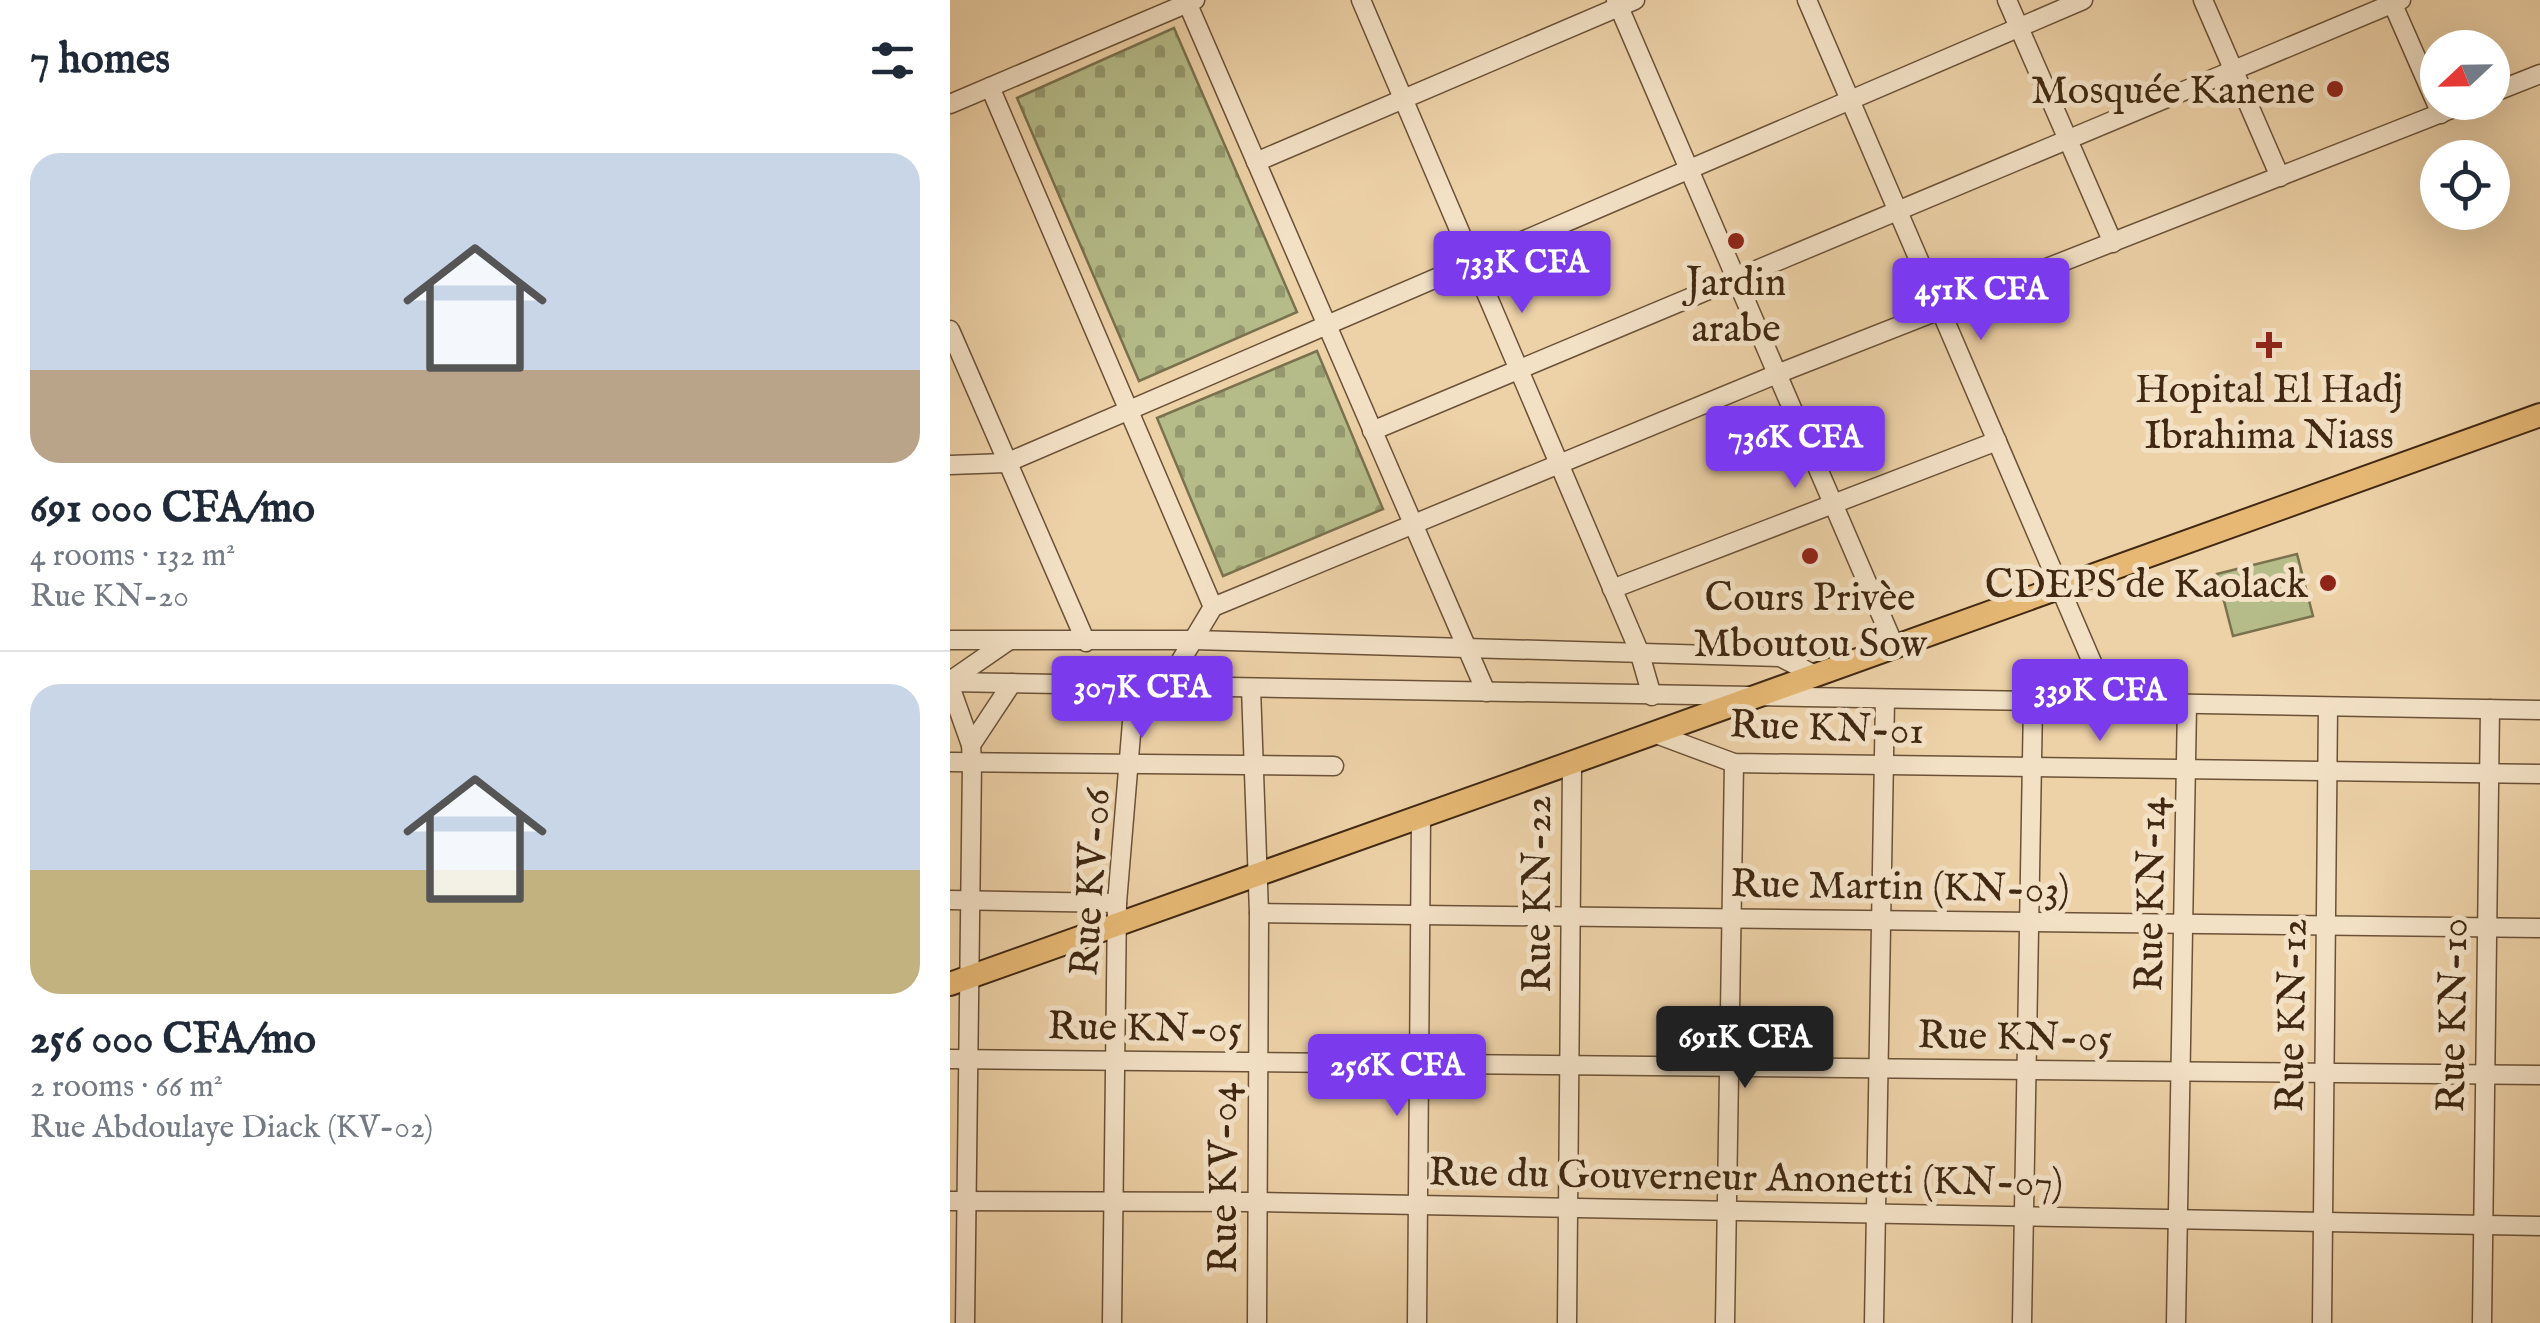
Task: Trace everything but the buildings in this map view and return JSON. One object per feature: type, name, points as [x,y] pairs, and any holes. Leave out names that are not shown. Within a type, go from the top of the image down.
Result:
[{"type":"main road","points":[[961,980],[1118,913],[1256,878],[2540,414]]},
{"type":"street","points":[[1361,0],[1639,651],[1652,696]]},
{"type":"street","points":[[1807,0],[2110,704]]},
{"type":"street","points":[[2007,0],[2112,243]]},
{"type":"street","points":[[950,465],[1006,464],[2083,0]]},
{"type":"street","points":[[2203,0],[2280,177]]},
{"type":"street","points":[[950,104],[1190,1],[1486,692]]},
{"type":"street","points":[[1372,431],[2395,1],[2420,62]]},
{"type":"street","points":[[1256,162],[1623,2],[1689,170],[1894,646]]},
{"type":"street","points":[[2510,86],[2540,74]]},
{"type":"street","points":[[990,87],[1213,606]]},
{"type":"street","points":[[1166,687],[1213,606],[1777,374],[2426,120]]},
{"type":"street","points":[[950,330],[1006,464],[1064,584],[1086,642]]},
{"type":"street","points":[[1612,588],[1997,441]]},
{"type":"street","points":[[950,640],[1194,640],[1639,651],[1780,657],[1816,675]]},
{"type":"street","points":[[950,683],[1008,640]]},
{"type":"street","points":[[950,683],[2540,710]]},
{"type":"street","points":[[950,683],[971,754],[972,900],[961,980],[958,1201],[965,1323]]},
{"type":"street","points":[[971,754],[1012,683]]},
{"type":"street","name":"Rue KV-06","points":[[1112,1323],[1118,913],[1135,686]]},
{"type":"street","name":"Rue KV-04","points":[[1251,688],[1259,914],[1257,1323]]},
{"type":"street","points":[[1874,1323],[1885,699]]},
{"type":"street","points":[[2022,1323],[2033,704]]},
{"type":"street","name":"Rue KN-14","points":[[2176,1323],[2187,705]]},
{"type":"street","name":"Rue KN-12","points":[[2322,1323],[2328,707]]},
{"type":"street","name":"Rue KN-10","points":[[2482,1323],[2490,709]]},
{"type":"street","name":"Rue KN-01","points":[[1656,734],[1734,763],[2540,774]]},
{"type":"street","points":[[950,762],[971,754],[1132,764],[1334,766]]},
{"type":"street","points":[[1725,1323],[1734,763]]},
{"type":"street","name":"Rue KN-22","points":[[1567,1323],[1572,765]]},
{"type":"street","points":[[1418,1323],[1420,818]]},
{"type":"street","points":[[950,900],[1118,913]]},
{"type":"street","name":"Rue Martin (KN-03)","points":[[1259,914],[2540,928]]},
{"type":"street","name":"Rue KN-05","points":[[960,1059],[2540,1075]]},
{"type":"street","name":"Rue du Gouverneur Anonetti (KN-07)","points":[[958,1201],[1257,1202],[2540,1226]]},
{"type":"green space","points":[[1174,28],[1297,312],[1139,381],[1017,98]]},
{"type":"green space","points":[[1317,351],[1383,509],[1223,576],[1157,418]]},
{"type":"green space","points":[[2297,554],[2313,616],[2233,636],[2217,574]]},
{"type":"place","name":"Mosquée Kanene","points":[[2335,89]]},
{"type":"place","name":"Jardin arabe","points":[[1736,241]]},
{"type":"place","name":"Hopital El Hadj Ibrahima Niass","points":[[2269,345]]},
{"type":"place","name":"Cours Privèe Mboutou Sow","points":[[1810,556]]},
{"type":"place","name":"CDEPS de Kaolack","points":[[2328,583]]}]
